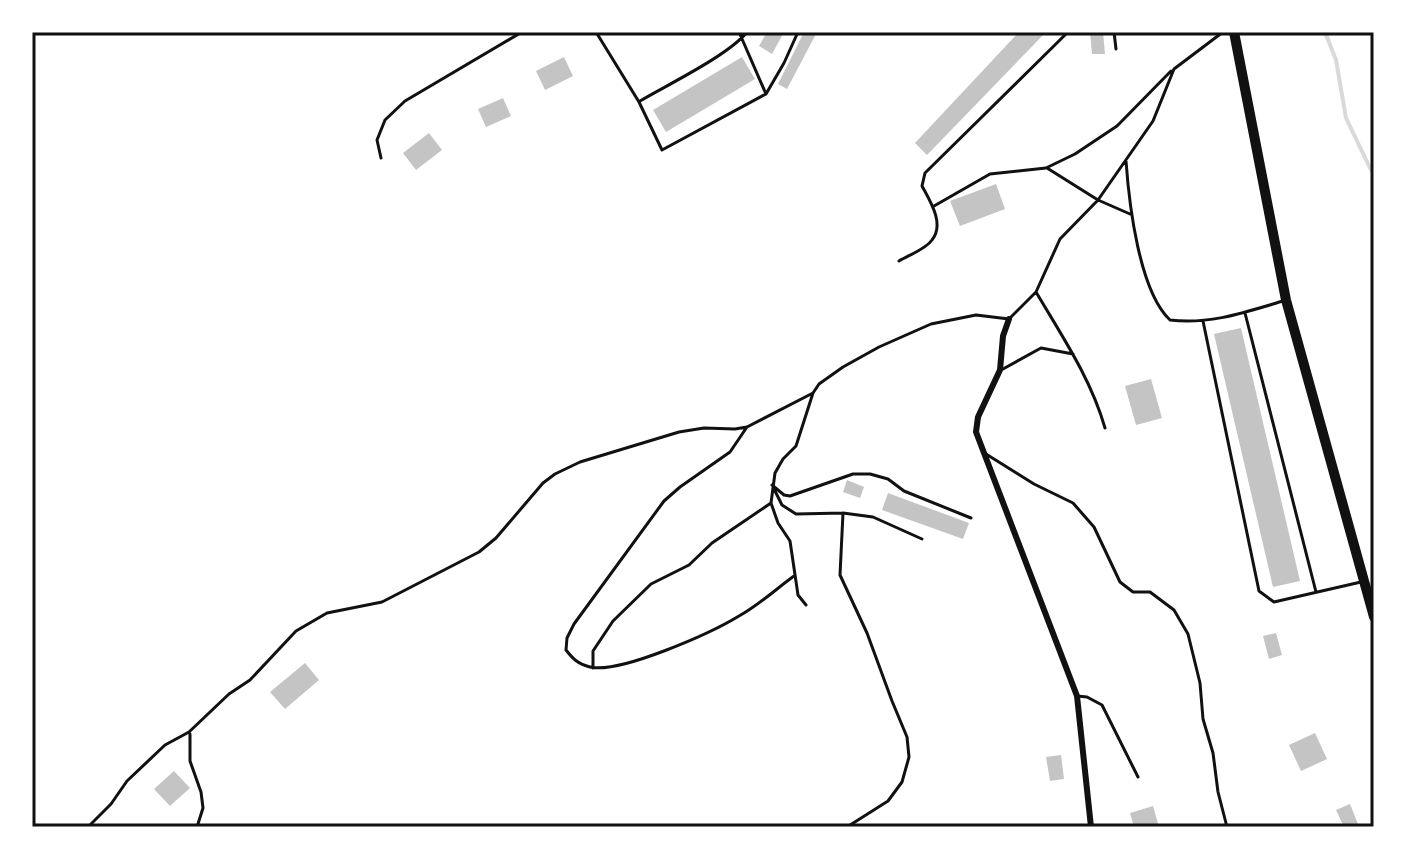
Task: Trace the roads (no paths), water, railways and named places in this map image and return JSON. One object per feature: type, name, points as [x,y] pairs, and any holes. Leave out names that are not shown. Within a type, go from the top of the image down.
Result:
[{"type":"main road","points":[[1234,32],[1286,300],[1374,617]]},
{"type":"street","points":[[1009,319],[1003,336],[1000,370],[977,422],[976,432],[1077,696],[1091,827]]},
{"type":"lane","points":[[381,158],[377,140],[385,120],[405,101],[522,32]]},
{"type":"lane","points":[[596,32],[639,102],[662,150],[766,94],[798,32]]},
{"type":"lane","points":[[739,32],[766,94]]},
{"type":"lane","points":[[639,102],[718,55],[747,32]]},
{"type":"lane","points":[[899,261],[932,241],[938,228],[933,206],[922,186],[925,173],[1068,32]]},
{"type":"lane","points":[[1114,32],[1116,49]]},
{"type":"lane","points":[[933,206],[990,174],[1046,168],[1075,154],[1117,126],[1174,69],[1223,32]]},
{"type":"lane","points":[[806,605],[798,595],[790,541],[778,523],[771,503],[772,485],[783,459],[796,446],[813,393],[819,384],[879,347],[931,324],[976,315],[1009,319],[1036,292],[1060,239],[1098,200],[1153,121],[1174,69]]},
{"type":"lane","points":[[1126,161],[1130,214],[1148,281],[1161,312],[1170,320],[1203,321],[1245,313],[1286,300]]},
{"type":"lane","points":[[1046,168],[1098,200],[1130,214]]},
{"type":"lane","points":[[1036,292],[1097,401],[1105,428]]},
{"type":"lane","points":[[1245,313],[1316,592]]},
{"type":"lane","points":[[1203,321],[1259,591],[1274,602],[1364,581]]},
{"type":"lane","points":[[1000,370],[1041,348],[1073,354]]},
{"type":"lane","points":[[88,827],[111,804],[127,781],[165,745],[189,732],[229,694],[250,680],[296,631],[327,613],[382,602],[479,552],[496,538],[543,483],[555,474],[580,462],[679,432],[747,427],[813,393]]},
{"type":"lane","points":[[747,427],[730,452],[664,501],[574,624],[567,638],[566,650],[575,662],[593,668],[634,662],[741,615],[794,576]]},
{"type":"lane","points":[[983,452],[1034,484],[1073,503],[1094,527],[1120,582],[1133,592],[1150,592],[1174,610],[1188,634],[1200,683],[1203,719],[1227,827]]},
{"type":"lane","points":[[772,485],[790,496],[853,474],[870,474],[888,479],[904,491],[971,518]]},
{"type":"lane","points":[[772,485],[782,505],[796,514],[843,513],[873,517],[922,539]]},
{"type":"lane","points":[[593,668],[593,651],[613,621],[651,584],[689,565],[712,543],[771,503]]},
{"type":"lane","points":[[843,513],[840,575],[867,633],[907,737],[909,757],[902,782],[888,801],[847,827]]},
{"type":"lane","points":[[1077,696],[1087,697],[1102,705],[1138,777]]},
{"type":"lane","points":[[189,732],[190,761],[203,808],[197,827]]},
{"type":"waterway","points":[[1325,32],[1336,60],[1346,118],[1374,173]]}]
